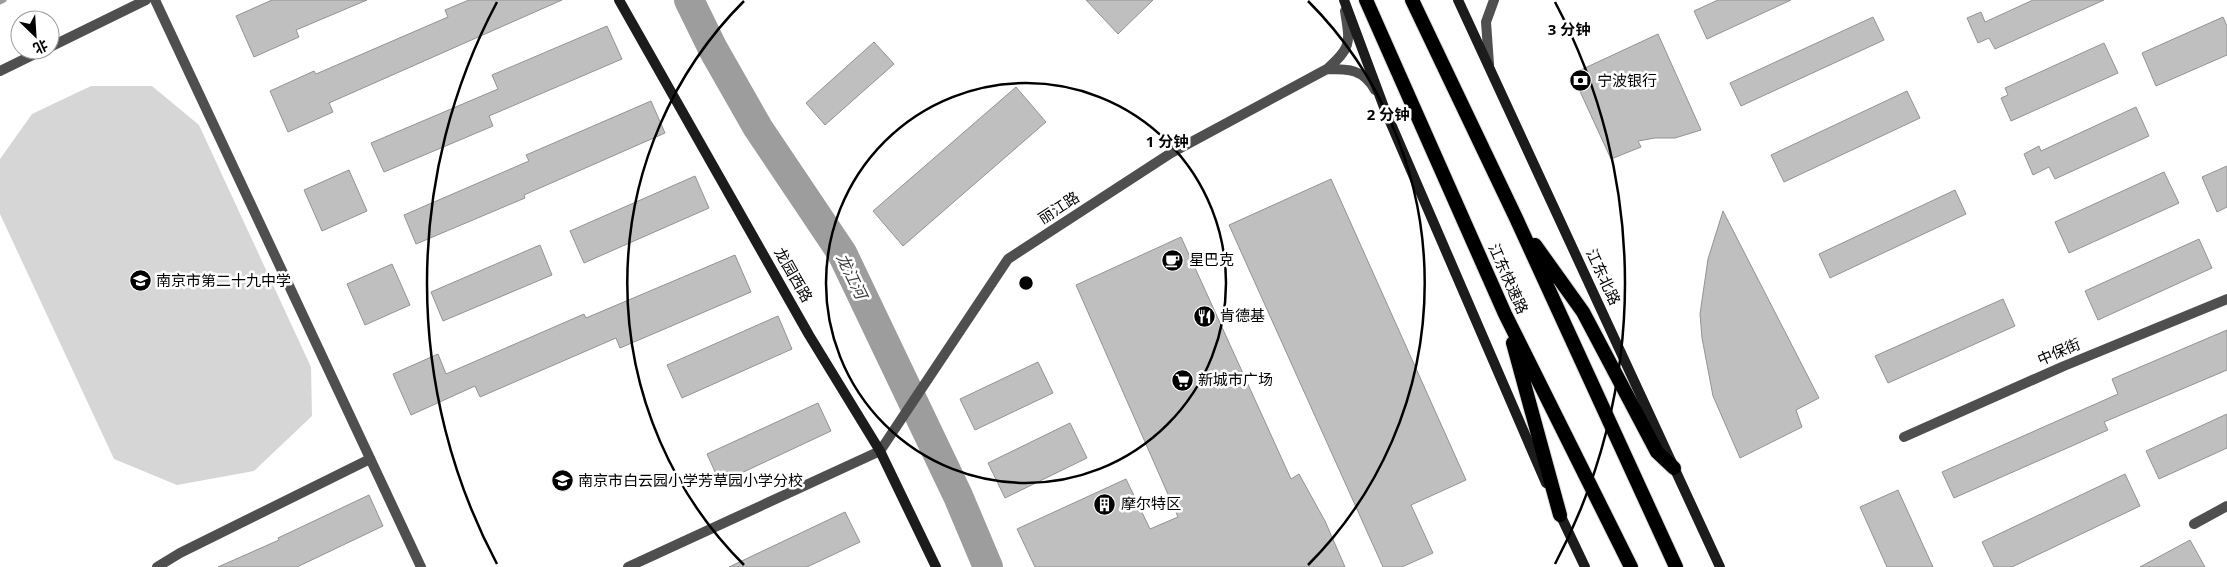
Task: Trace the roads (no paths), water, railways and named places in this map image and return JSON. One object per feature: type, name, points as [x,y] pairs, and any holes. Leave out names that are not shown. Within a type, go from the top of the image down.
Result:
[{"type":"highway","name":"江东快速路","points":[[1366,0],[1505,314],[1631,567]]},
{"type":"highway","points":[[1412,0],[1516,218],[1676,567]]},
{"type":"highway","points":[[1516,218],[1583,312],[1657,452],[1674,468]]},
{"type":"highway","points":[[1505,314],[1560,515]]},
{"type":"main road","name":"龙园西路","points":[[619,0],[809,335],[880,451],[936,567]]},
{"type":"main road","points":[[1344,0],[1385,110],[1560,515],[1585,567]]},
{"type":"main road","name":"江东北路","points":[[1458,0],[1720,567]]},
{"type":"street","points":[[60,41],[146,0]]},
{"type":"street","points":[[155,0],[421,567]]},
{"type":"street","name":"丽江路","points":[[880,451],[1008,259],[1171,153],[1327,69],[1342,55],[1350,40],[1344,0]]},
{"type":"street","points":[[1489,64],[1486,22],[1494,0]]},
{"type":"street","points":[[0,71],[23,60]]},
{"type":"street","name":"丽江路","points":[[1327,69],[1352,69],[1369,80],[1385,110]]},
{"type":"street","name":"中保街","points":[[1904,437],[2064,366],[2227,299]]},
{"type":"street","points":[[628,567],[880,451]]},
{"type":"street","points":[[157,567],[180,553],[370,459]]},
{"type":"street","points":[[2194,524],[2227,506]]},
{"type":"waterway","points":[[0,2],[4,0]]},
{"type":"waterway","name":"龙江河","points":[[689,0],[713,49],[758,128],[842,253],[958,496],[988,567]]},
{"type":"place","name":"宁波银行","points":[[1581,81]]},
{"type":"place","name":"星巴克","points":[[1173,260]]},
{"type":"place","name":"南京市第二十九中学","points":[[140,281]]},
{"type":"place","name":"肯德基","points":[[1204,316]]},
{"type":"place","name":"新城市广场","points":[[1182,380]]},
{"type":"place","name":"南京市白云园小学芳草园小学分校","points":[[562,481]]},
{"type":"place","name":"摩尔特区","points":[[1105,504]]}]
